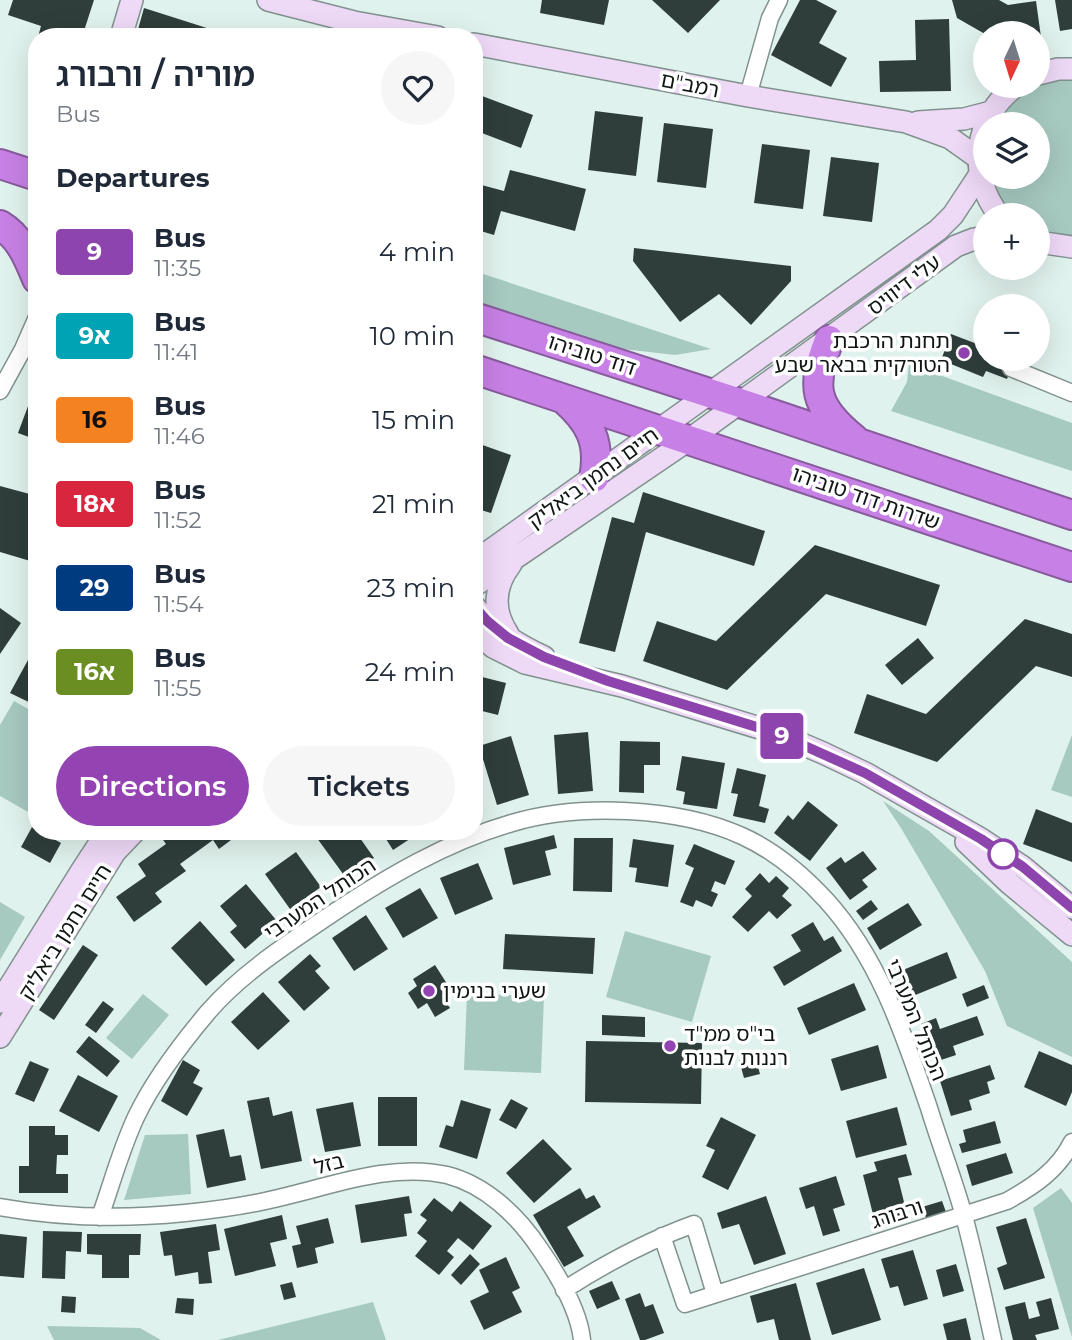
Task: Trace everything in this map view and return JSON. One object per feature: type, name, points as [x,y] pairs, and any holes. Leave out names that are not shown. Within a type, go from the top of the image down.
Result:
[{"type":"highway","points":[[0,163],[28,159]]},
{"type":"highway","points":[[0,163],[28,173]]},
{"type":"highway","points":[[0,217],[28,226]]},
{"type":"highway","points":[[0,225],[17,238],[28,259]]},
{"type":"highway","name":"דוד טוביהו","points":[[483,320],[710,393]]},
{"type":"highway","points":[[829,340],[817,378],[819,395],[834,419],[859,443]]},
{"type":"highway","points":[[483,372],[661,429]]},
{"type":"highway","points":[[710,393],[1072,514]]},
{"type":"highway","points":[[561,397],[583,417],[591,430],[597,454],[594,478]]},
{"type":"highway","name":"שדרות דוד טוביהו","points":[[661,429],[1072,567]]},
{"type":"street","points":[[124,28],[132,0]]},
{"type":"street","points":[[268,0],[388,28]]},
{"type":"street","points":[[748,96],[770,18],[779,0]]},
{"type":"street","name":"רמב\"ם","points":[[483,46],[748,96],[905,122],[950,138],[973,160]]},
{"type":"street","points":[[1050,71],[1072,69]]},
{"type":"street","points":[[991,112],[1001,98]]},
{"type":"street","name":"רמב\"ם","points":[[905,122],[973,117]]},
{"type":"street","name":"עלי דיוויס","points":[[710,393],[938,230],[953,215],[973,177]]},
{"type":"street","name":"עלי דיוויס","points":[[690,439],[956,246],[973,239]]},
{"type":"street","points":[[1050,244],[1072,247]]},
{"type":"street","points":[[0,391],[28,338]]},
{"type":"street","points":[[1018,371],[1072,393]]},
{"type":"street","name":"חיים נחמן ביאליק","points":[[483,556],[710,393]]},
{"type":"street","name":"חיים נחמן ביאליק","points":[[483,580],[690,439]]},
{"type":"street","points":[[515,558],[502,578],[496,601],[500,620],[515,651]]},
{"type":"street","points":[[483,615],[515,651]]},
{"type":"street","points":[[483,638],[493,647],[544,657],[608,681],[776,733],[865,773],[981,839],[1023,867],[1072,908]]},
{"type":"street","points":[[483,647],[515,651]]},
{"type":"street","name":"הכותל המערבי","points":[[483,833],[514,822],[557,813],[658,813],[742,836],[792,867],[826,900],[854,935],[879,977],[894,1011],[964,1214],[993,1340]]},
{"type":"street","points":[[936,815],[1009,883],[1072,935]]},
{"type":"street","name":"חיים נחמן ביאליק","points":[[0,1002],[102,840]]},
{"type":"street","name":"חיים נחמן ביאליק","points":[[0,1037],[115,852],[126,840]]},
{"type":"street","name":"הכותל המערבי","points":[[100,1217],[118,1160],[137,1116],[160,1075],[211,1009],[266,960],[351,901],[405,868],[463,840]]},
{"type":"street","name":"ורבורג","points":[[662,1236],[685,1304],[1007,1201],[1027,1191],[1049,1173],[1066,1154],[1072,1142]]},
{"type":"street","name":"בזל","points":[[0,1207],[43,1215],[100,1217],[184,1213],[229,1208],[374,1175],[409,1172],[446,1175],[475,1186],[526,1227],[551,1264],[564,1290],[582,1340]]},
{"type":"street","points":[[564,1290],[609,1261],[694,1224],[715,1294]]},
{"type":"green space","points":[[1072,78],[1072,239],[1050,234],[1050,203],[1001,203],[995,189],[1050,189],[1050,112],[1003,112],[1015,98],[1050,98],[1050,80]]},
{"type":"green space","points":[[483,274],[711,349],[675,355],[623,349],[483,307]]},
{"type":"green space","points":[[909,364],[1072,423],[1072,471],[891,411],[907,382]]},
{"type":"green space","points":[[14,701],[28,709],[28,812],[0,796],[0,725]]},
{"type":"green space","points":[[1072,735],[1072,797],[1051,790]]},
{"type":"green space","points":[[883,801],[929,831],[1072,962],[1072,1057],[1007,1026],[985,971]]},
{"type":"green space","points":[[0,902],[25,917],[0,960]]},
{"type":"green space","points":[[625,931],[711,956],[692,1022],[606,997]]},
{"type":"green space","points":[[143,994],[169,1015],[132,1059],[106,1038]]},
{"type":"green space","points":[[467,994],[544,996],[541,1073],[464,1070]]},
{"type":"green space","points":[[188,1134],[191,1194],[124,1200],[145,1135]]},
{"type":"green space","points":[[1061,1188],[1072,1203],[1072,1337],[1033,1208]]},
{"type":"green space","points":[[373,1302],[386,1340],[218,1340]]},
{"type":"green space","points":[[47,1326],[140,1328],[161,1340],[54,1340]]},
{"type":"building","points":[[13,0],[94,0],[85,28],[40,28],[8,15]]},
{"type":"building","points":[[542,0],[609,0],[604,25],[540,13]]},
{"type":"building","points":[[652,0],[720,0],[688,33]]},
{"type":"building","points":[[800,0],[816,0],[837,11],[819,43],[847,58],[831,87],[771,55]]},
{"type":"building","points":[[952,0],[999,0],[1008,5],[1036,1],[1039,21],[973,21],[973,27],[957,18]]},
{"type":"building","points":[[1055,0],[1072,0],[1072,29],[1060,31]]},
{"type":"building","points":[[144,8],[207,28],[138,28]]},
{"type":"building","points":[[949,19],[951,91],[880,92],[879,61],[916,60],[915,20]]},
{"type":"building","points":[[483,96],[533,115],[521,148],[483,133]]},
{"type":"building","points":[[595,111],[643,117],[636,176],[588,170]]},
{"type":"building","points":[[664,123],[713,129],[706,188],[657,182]]},
{"type":"building","points":[[762,144],[810,150],[803,209],[754,203]]},
{"type":"building","points":[[831,157],[879,163],[872,222],[823,216]]},
{"type":"building","points":[[510,170],[586,189],[575,231],[501,211],[494,235],[483,232],[483,185],[504,191]]},
{"type":"building","points":[[634,248],[791,266],[791,281],[751,325],[719,294],[680,322],[633,261]]},
{"type":"building","points":[[951,334],[973,342],[973,371],[986,371],[983,377],[941,360]]},
{"type":"building","points":[[986,371],[1010,371],[1007,379]]},
{"type":"building","points":[[28,406],[28,437],[18,433]]},
{"type":"building","points":[[483,445],[511,455],[491,513],[483,511]]},
{"type":"building","points":[[0,486],[28,494],[28,560],[0,552]]},
{"type":"building","points":[[643,492],[765,531],[754,566],[646,532],[615,652],[579,643],[612,517],[634,523]]},
{"type":"building","points":[[815,545],[940,585],[926,626],[826,594],[727,690],[643,661],[657,621],[716,641]]},
{"type":"building","points":[[0,608],[21,623],[0,654]]},
{"type":"building","points":[[1025,619],[1072,634],[1072,677],[1036,666],[937,762],[854,733],[867,694],[926,714]]},
{"type":"building","points":[[918,638],[934,658],[902,685],[885,665]]},
{"type":"building","points":[[28,660],[28,702],[10,693]]},
{"type":"building","points":[[483,677],[506,683],[498,715],[483,711]]},
{"type":"building","points":[[588,732],[593,791],[558,794],[554,735]]},
{"type":"building","points":[[511,736],[529,795],[497,805],[483,759],[483,745]]},
{"type":"building","points":[[620,741],[660,742],[660,765],[644,765],[644,793],[619,792]]},
{"type":"building","points":[[682,756],[725,763],[717,809],[683,804],[685,792],[676,790]]},
{"type":"building","points":[[737,768],[766,775],[759,806],[769,809],[765,823],[733,816],[738,794],[731,793]]},
{"type":"building","points":[[808,801],[838,825],[810,861],[774,833],[788,815],[793,820]]},
{"type":"building","points":[[1036,809],[1072,823],[1072,862],[1023,844]]},
{"type":"building","points":[[28,834],[28,840],[56,840],[61,843],[50,863],[21,847]]},
{"type":"building","points":[[554,835],[557,848],[545,851],[551,875],[513,885],[504,848]]},
{"type":"building","points":[[574,838],[613,838],[612,892],[573,891]]},
{"type":"building","points":[[633,839],[674,845],[668,887],[635,882],[637,868],[629,867]]},
{"type":"building","points":[[163,840],[213,840],[180,864],[186,871],[155,893],[162,902],[134,922],[116,897],[146,876],[138,864],[166,844]]},
{"type":"building","points":[[213,840],[231,840],[219,849]]},
{"type":"building","points":[[318,840],[361,840],[374,858],[346,878]]},
{"type":"building","points":[[387,840],[408,840],[393,850]]},
{"type":"building","points":[[694,844],[735,861],[725,885],[715,881],[711,891],[718,894],[712,907],[696,900],[693,907],[680,902],[694,868],[685,864]]},
{"type":"building","points":[[863,851],[877,869],[862,880],[868,887],[850,900],[826,868],[841,857],[845,863]]},
{"type":"building","points":[[296,852],[321,887],[290,909],[265,874]]},
{"type":"building","points":[[478,863],[493,899],[455,915],[440,878]]},
{"type":"building","points":[[760,873],[769,883],[776,876],[789,888],[782,896],[792,905],[777,919],[769,911],[748,932],[732,917],[752,896],[745,889]]},
{"type":"building","points":[[246,884],[277,921],[245,949],[230,932],[237,926],[220,906]]},
{"type":"building","points":[[420,888],[438,918],[403,938],[385,908]]},
{"type":"building","points":[[871,900],[878,909],[863,920],[856,911]]},
{"type":"building","points":[[908,903],[922,925],[880,950],[867,928]]},
{"type":"building","points":[[366,915],[388,949],[354,971],[332,938]]},
{"type":"building","points":[[200,921],[235,960],[206,986],[171,948]]},
{"type":"building","points":[[813,922],[824,941],[833,936],[842,951],[784,986],[773,967],[801,951],[791,935]]},
{"type":"building","points":[[505,934],[595,938],[593,974],[503,969]]},
{"type":"building","points":[[83,945],[98,955],[54,1020],[39,1010]]},
{"type":"building","points":[[947,952],[957,978],[908,998],[898,972]]},
{"type":"building","points":[[310,954],[321,966],[315,971],[330,988],[304,1011],[278,982]]},
{"type":"building","name":"שערי בנימין","points":[[435,965],[451,990],[442,996],[450,1008],[435,1017],[427,1003],[418,1009],[408,993],[417,986],[413,979]]},
{"type":"building","points":[[854,983],[866,1010],[809,1035],[797,1008]]},
{"type":"building","points":[[984,985],[989,998],[967,1007],[962,994]]},
{"type":"building","points":[[263,992],[290,1021],[258,1050],[231,1022]]},
{"type":"building","points":[[103,1001],[114,1009],[96,1033],[85,1025]]},
{"type":"building","points":[[602,1015],[645,1017],[645,1037],[602,1035]]},
{"type":"building","points":[[977,1016],[984,1035],[953,1046],[956,1055],[935,1062],[921,1024],[936,1018],[940,1029]]},
{"type":"building","points":[[89,1036],[120,1061],[107,1077],[76,1052]]},
{"type":"building","points":[[586,1041],[702,1043],[701,1104],[585,1102]]},
{"type":"building","points":[[878,1045],[887,1078],[841,1091],[831,1059]]},
{"type":"building","points":[[1039,1051],[1072,1065],[1072,1092],[1066,1106],[1024,1087]]},
{"type":"building","points":[[755,1056],[760,1074],[744,1078],[739,1060]]},
{"type":"building","points":[[183,1060],[200,1070],[193,1083],[203,1088],[187,1116],[161,1101]]},
{"type":"building","points":[[30,1061],[49,1069],[34,1102],[15,1094]]},
{"type":"building","points":[[990,1065],[995,1079],[987,1082],[990,1093],[969,1100],[972,1110],[951,1116],[940,1081]]},
{"type":"building","points":[[78,1075],[118,1096],[99,1132],[59,1111]]},
{"type":"building","points":[[269,1097],[273,1116],[292,1111],[302,1161],[261,1169],[247,1101]]},
{"type":"building","points":[[378,1097],[417,1097],[417,1146],[378,1146]]},
{"type":"building","points":[[511,1099],[528,1108],[516,1129],[499,1120]]},
{"type":"building","points":[[461,1100],[491,1109],[477,1159],[439,1147],[446,1125],[453,1127]]},
{"type":"building","points":[[353,1102],[361,1146],[325,1152],[316,1109]]},
{"type":"building","points":[[897,1107],[907,1145],[856,1158],[846,1121]]},
{"type":"building","points":[[721,1117],[756,1135],[728,1190],[702,1177],[715,1150],[706,1146]]},
{"type":"building","points":[[995,1121],[1001,1143],[962,1153],[959,1144],[966,1142],[963,1130]]},
{"type":"building","points":[[29,1126],[55,1126],[55,1135],[68,1135],[68,1155],[57,1155],[56,1174],[68,1174],[68,1193],[19,1193],[19,1166],[29,1166]]},
{"type":"building","points":[[224,1129],[230,1157],[241,1155],[246,1180],[207,1188],[196,1135]]},
{"type":"building","points":[[543,1139],[572,1169],[534,1203],[506,1173]]},
{"type":"building","points":[[1006,1153],[1013,1173],[972,1186],[966,1165]]},
{"type":"building","points":[[906,1154],[912,1175],[898,1178],[908,1218],[876,1226],[863,1175],[877,1171],[874,1162]]},
{"type":"building","points":[[836,1176],[845,1205],[833,1209],[840,1231],[823,1236],[814,1206],[806,1209],[799,1188]]},
{"type":"building","points":[[580,1188],[586,1199],[594,1195],[601,1207],[567,1227],[584,1256],[564,1267],[533,1215]]},
{"type":"building","points":[[409,1196],[412,1213],[404,1214],[407,1236],[361,1243],[355,1205]]},
{"type":"building","points":[[766,1196],[786,1254],[754,1265],[739,1224],[722,1229],[717,1213]]},
{"type":"building","points":[[434,1198],[452,1212],[460,1201],[492,1226],[473,1250],[458,1238],[447,1251],[454,1257],[439,1275],[415,1256],[427,1241],[417,1233],[427,1220],[420,1215]]},
{"type":"building","points":[[942,1201],[946,1212],[926,1218],[922,1207]]},
{"type":"building","points":[[282,1215],[287,1239],[270,1243],[276,1266],[235,1276],[224,1229]]},
{"type":"building","points":[[328,1218],[334,1243],[315,1248],[318,1263],[297,1268],[292,1246],[301,1244],[296,1226]]},
{"type":"building","points":[[1026,1218],[1045,1278],[1004,1290],[997,1268],[1007,1264],[996,1227]]},
{"type":"building","points":[[216,1224],[220,1250],[208,1252],[212,1283],[199,1284],[198,1272],[175,1276],[172,1255],[164,1256],[160,1232]]},
{"type":"building","points":[[43,1231],[82,1232],[81,1252],[66,1251],[65,1279],[42,1278]]},
{"type":"building","points":[[0,1234],[27,1237],[24,1278],[0,1276]]},
{"type":"building","points":[[87,1234],[141,1234],[140,1255],[129,1255],[129,1278],[102,1278],[102,1255],[87,1254]]},
{"type":"building","points":[[913,1250],[928,1299],[904,1306],[898,1286],[890,1288],[881,1259]]},
{"type":"building","points":[[470,1254],[480,1264],[461,1285],[451,1275]]},
{"type":"building","points":[[506,1257],[520,1288],[512,1292],[522,1312],[484,1330],[470,1301],[489,1292],[479,1270]]},
{"type":"building","points":[[956,1264],[964,1291],[943,1297],[936,1270]]},
{"type":"building","points":[[864,1268],[881,1320],[832,1335],[816,1283]]},
{"type":"building","points":[[612,1281],[620,1299],[597,1309],[589,1291]]},
{"type":"building","points":[[292,1282],[296,1297],[284,1300],[280,1285]]},
{"type":"building","points":[[796,1283],[811,1340],[779,1340],[774,1319],[757,1323],[750,1296]]},
{"type":"building","points":[[640,1293],[645,1307],[653,1304],[664,1333],[645,1340],[640,1340],[625,1299]]},
{"type":"building","points":[[62,1296],[76,1297],[75,1313],[61,1312]]},
{"type":"building","points":[[177,1298],[194,1299],[193,1315],[175,1313]]},
{"type":"building","points":[[1051,1298],[1059,1329],[1035,1335],[1037,1340],[1013,1340],[1005,1307],[1025,1302],[1029,1319],[1040,1316],[1036,1302]]},
{"type":"building","points":[[966,1318],[971,1340],[947,1340],[943,1324]]},
{"type":"bus line","name":"9","points":[[483,616],[508,638],[544,657],[608,681],[776,733],[865,773],[981,839],[1023,867],[1072,908]]},
{"type":"place","name":"תחנת הרכבת הטורקית בבאר שבע","points":[[964,353]]},
{"type":"place","name":"שערי בנימין","points":[[429,991]]},
{"type":"place","name":"בי\"ס ממ\"ד רננות לבנות","points":[[670,1046]]}]
